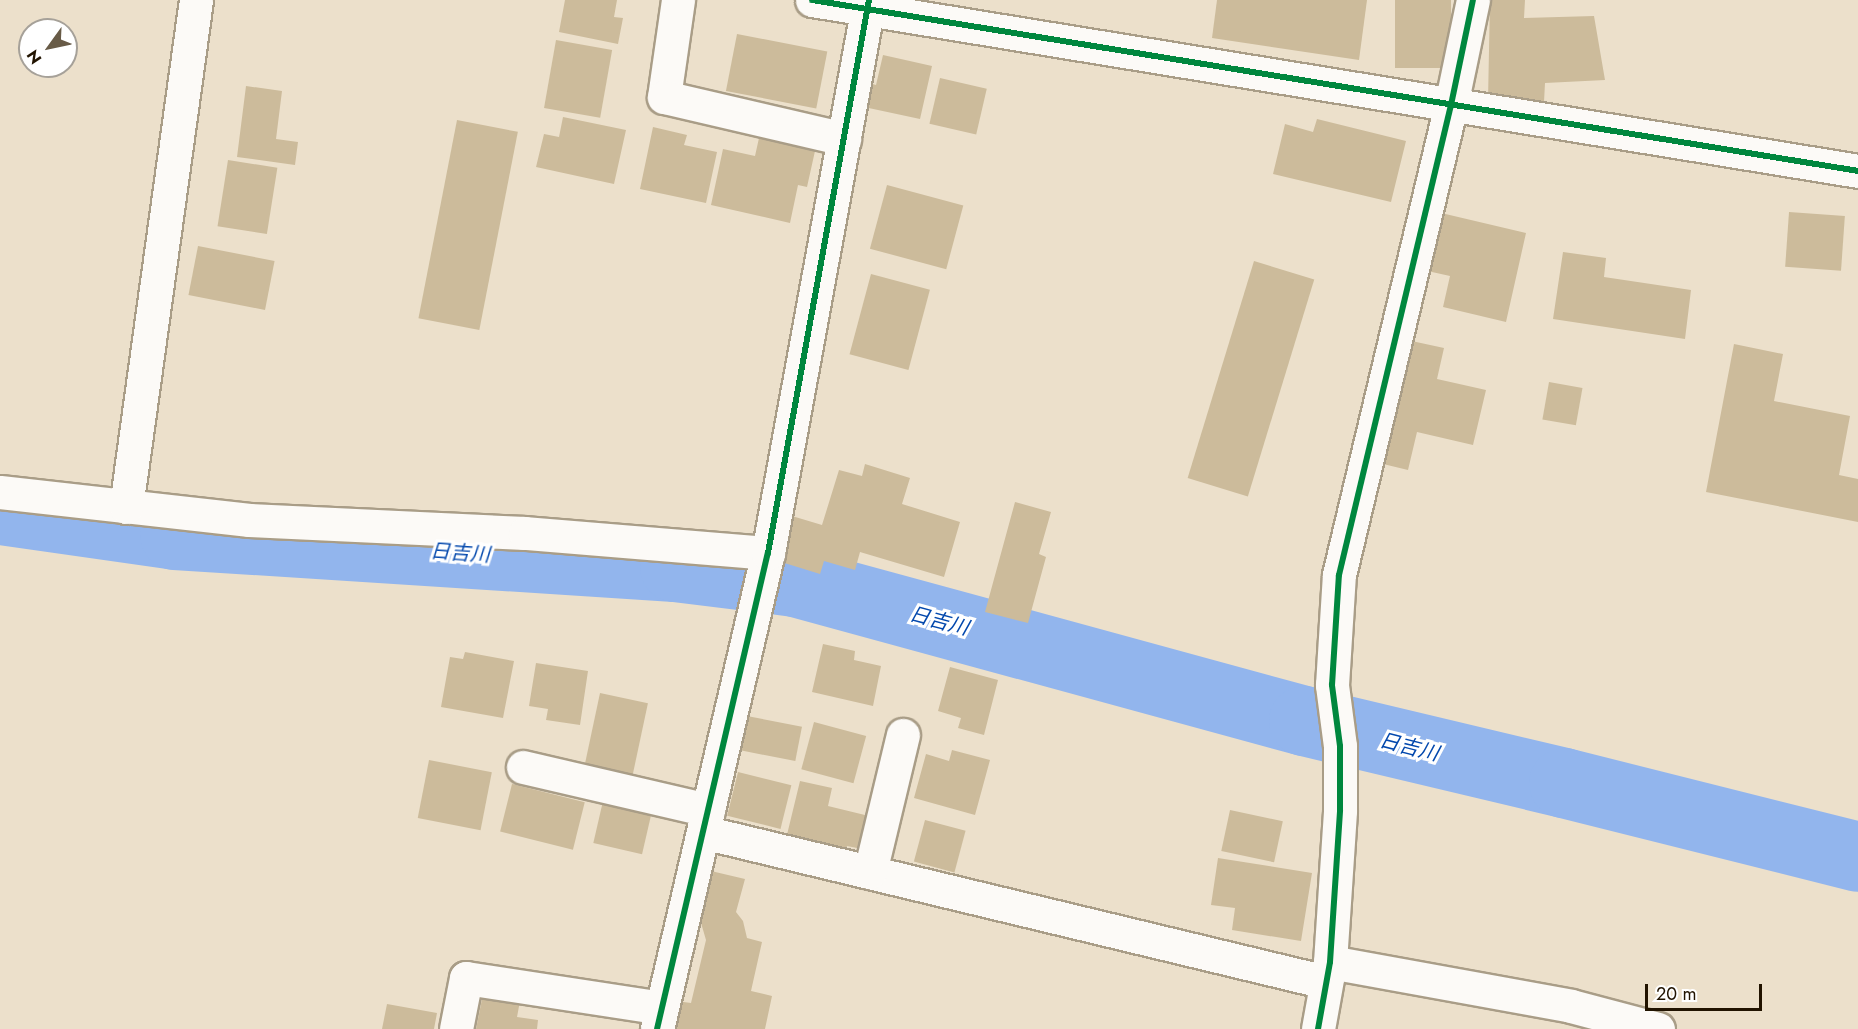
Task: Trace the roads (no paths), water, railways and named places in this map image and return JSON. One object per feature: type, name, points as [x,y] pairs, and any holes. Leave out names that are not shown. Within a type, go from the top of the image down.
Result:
[{"type":"street","points":[[126,507],[196,0]]},
{"type":"street","points":[[678,0],[664,97],[844,139]]},
{"type":"street","points":[[812,0],[869,5],[1451,105],[1858,171]]},
{"type":"street","points":[[1318,1029],[1328,972],[1340,810],[1340,746],[1332,685],[1340,575],[1451,105],[1473,0]]},
{"type":"street","points":[[456,1029],[466,978],[659,1019],[768,553],[869,5]]},
{"type":"street","points":[[0,492],[249,520],[525,533],[768,553]]},
{"type":"street","points":[[870,872],[903,735]]},
{"type":"street","points":[[523,767],[870,872],[1328,972],[1571,1006],[1658,1029]]},
{"type":"waterway","name":"日吉川","points":[[0,510],[175,535],[675,567],[795,582],[1304,721],[1858,857]]}]
